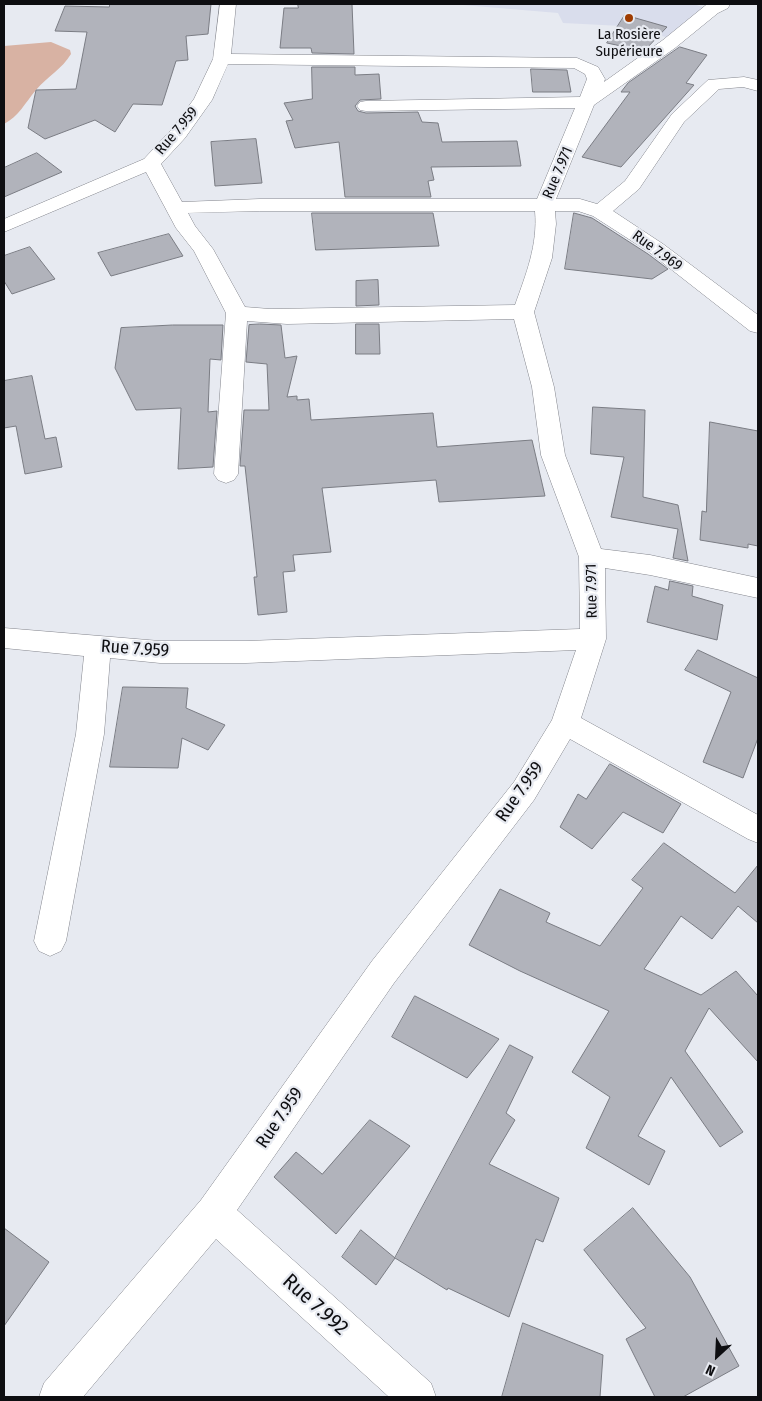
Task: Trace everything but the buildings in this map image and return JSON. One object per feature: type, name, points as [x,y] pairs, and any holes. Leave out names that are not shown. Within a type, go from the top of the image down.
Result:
[{"type":"street","name":"Rue 7.959","points":[[4,226],[151,163],[178,134],[203,100],[222,59],[228,4]]},
{"type":"street","points":[[366,106],[588,102],[669,44],[712,9],[722,4]]},
{"type":"street","name":"Rue 7.971","points":[[222,59],[578,63],[592,71],[596,80],[544,205],[546,224],[542,258],[523,312],[543,387],[553,455],[592,557],[593,639]]},
{"type":"street","points":[[600,212],[632,185],[678,118],[714,84],[744,82],[758,86]]},
{"type":"street","points":[[151,163],[186,228],[203,249],[237,313],[226,474]]},
{"type":"street","name":"Rue 7.969","points":[[176,208],[260,205],[580,205],[600,212],[656,248],[758,326]]},
{"type":"street","points":[[237,313],[280,317],[399,312],[523,312]]},
{"type":"street","points":[[592,557],[650,565],[758,588]]},
{"type":"street","name":"Rue 7.959","points":[[4,638],[160,652],[246,652],[593,639],[565,723],[524,791],[383,972],[214,1213],[58,1397]]},
{"type":"street","points":[[50,941],[90,734],[98,647]]},
{"type":"street","points":[[565,723],[758,830]]},
{"type":"street","name":"Rue 7.992","points":[[214,1213],[417,1397]]},
{"type":"shaded area","name":"La Rosière Supérieure","points":[[451,4],[693,4],[709,9],[674,39],[622,26],[563,23],[558,13]]},
{"type":"shaded area","points":[[51,42],[70,50],[71,54],[36,90],[18,113],[4,124],[4,46]]},
{"type":"place","name":"La Rosière Supérieure","points":[[629,18]]}]
